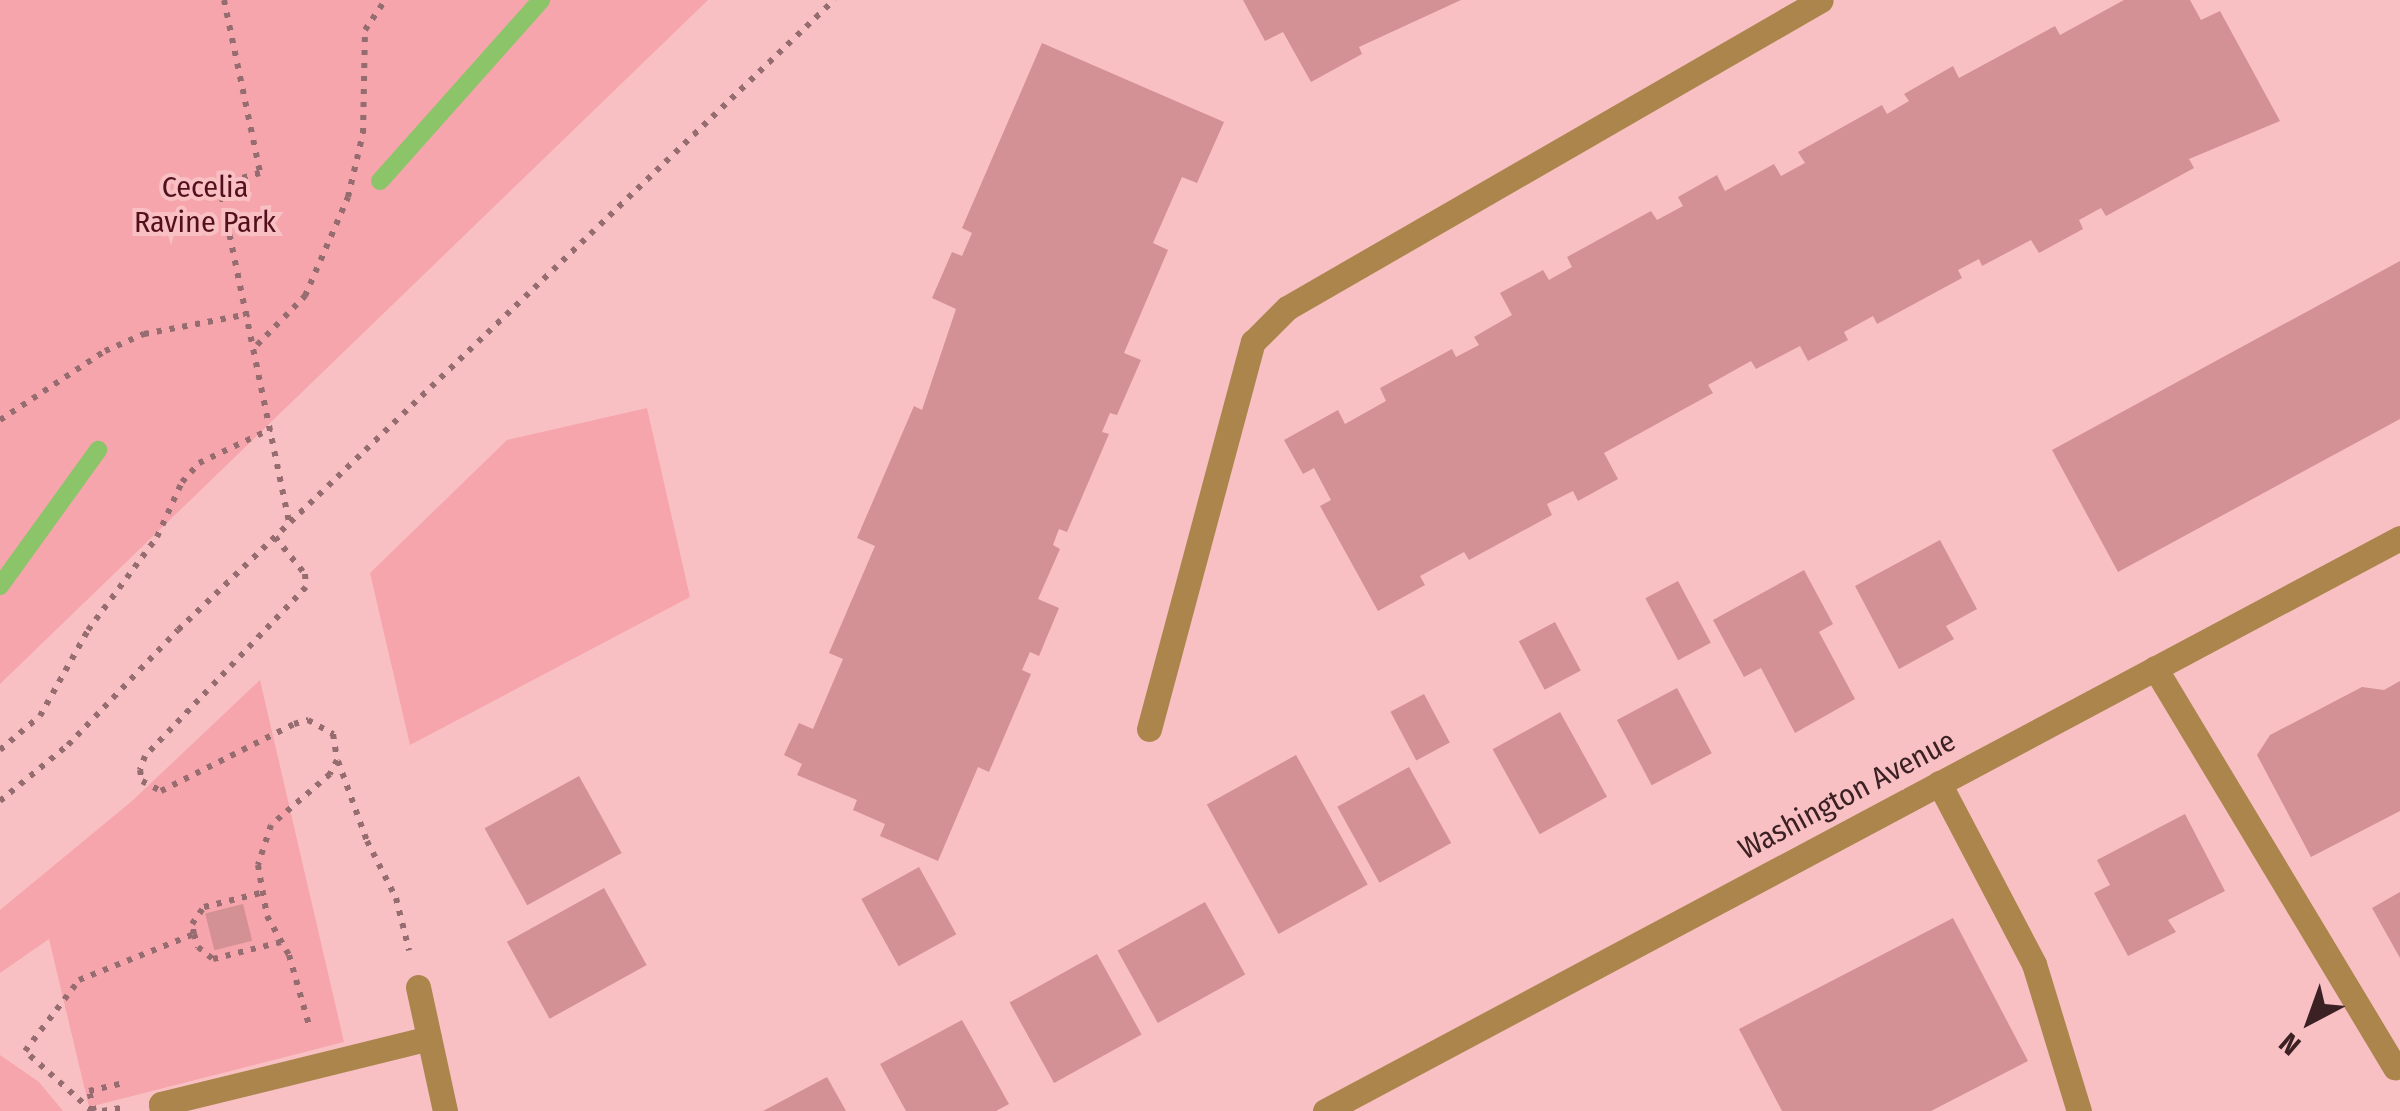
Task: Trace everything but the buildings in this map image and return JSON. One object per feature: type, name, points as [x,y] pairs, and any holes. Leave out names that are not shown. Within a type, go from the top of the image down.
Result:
[{"type":"street","points":[[1149,729],[1253,342],[1287,308],[1821,0]]},
{"type":"street","name":"Washington Avenue","points":[[1325,1111],[2400,538]]},
{"type":"street","points":[[2155,668],[2394,1067]]},
{"type":"street","points":[[1939,783],[2034,964],[2079,1111]]},
{"type":"street","points":[[418,987],[445,1111]]},
{"type":"street","points":[[162,1111],[160,1104],[429,1038]]},
{"type":"path","points":[[224,0],[260,173],[219,184],[256,346],[289,524]]},
{"type":"path","points":[[256,346],[305,296],[348,197],[363,133],[365,30],[384,0]]},
{"type":"path","points":[[0,801],[68,745],[289,524],[834,0]]},
{"type":"path","points":[[0,420],[105,351],[144,334],[249,314]]},
{"type":"path","points":[[0,750],[40,716],[88,630],[157,537],[182,482],[199,463],[271,429]]},
{"type":"path","points":[[275,538],[305,574],[306,587],[145,756],[142,782],[161,790],[308,720],[333,734],[337,760],[366,842],[396,898],[418,987]]},
{"type":"path","points":[[323,1024],[309,1026],[282,942],[260,893],[258,865],[271,825],[337,760]]},
{"type":"path","points":[[260,893],[204,907],[192,924],[198,947],[213,959],[282,942]]},
{"type":"path","points":[[92,1111],[26,1051],[79,980],[194,934]]},
{"type":"green space","name":"Cecelia Ravine Park","points":[[0,0],[708,0],[0,684]]},
{"type":"green space","points":[[647,408],[690,597],[410,745],[370,573],[507,440]]},
{"type":"green space","points":[[260,680],[344,1042],[89,1107],[49,939],[0,973],[0,910],[132,801]]},
{"type":"green space","points":[[0,1055],[39,1082],[63,1111],[0,1111]]},
{"type":"waterway","points":[[380,181],[541,0]]},
{"type":"waterway","points":[[0,586],[98,450]]}]
